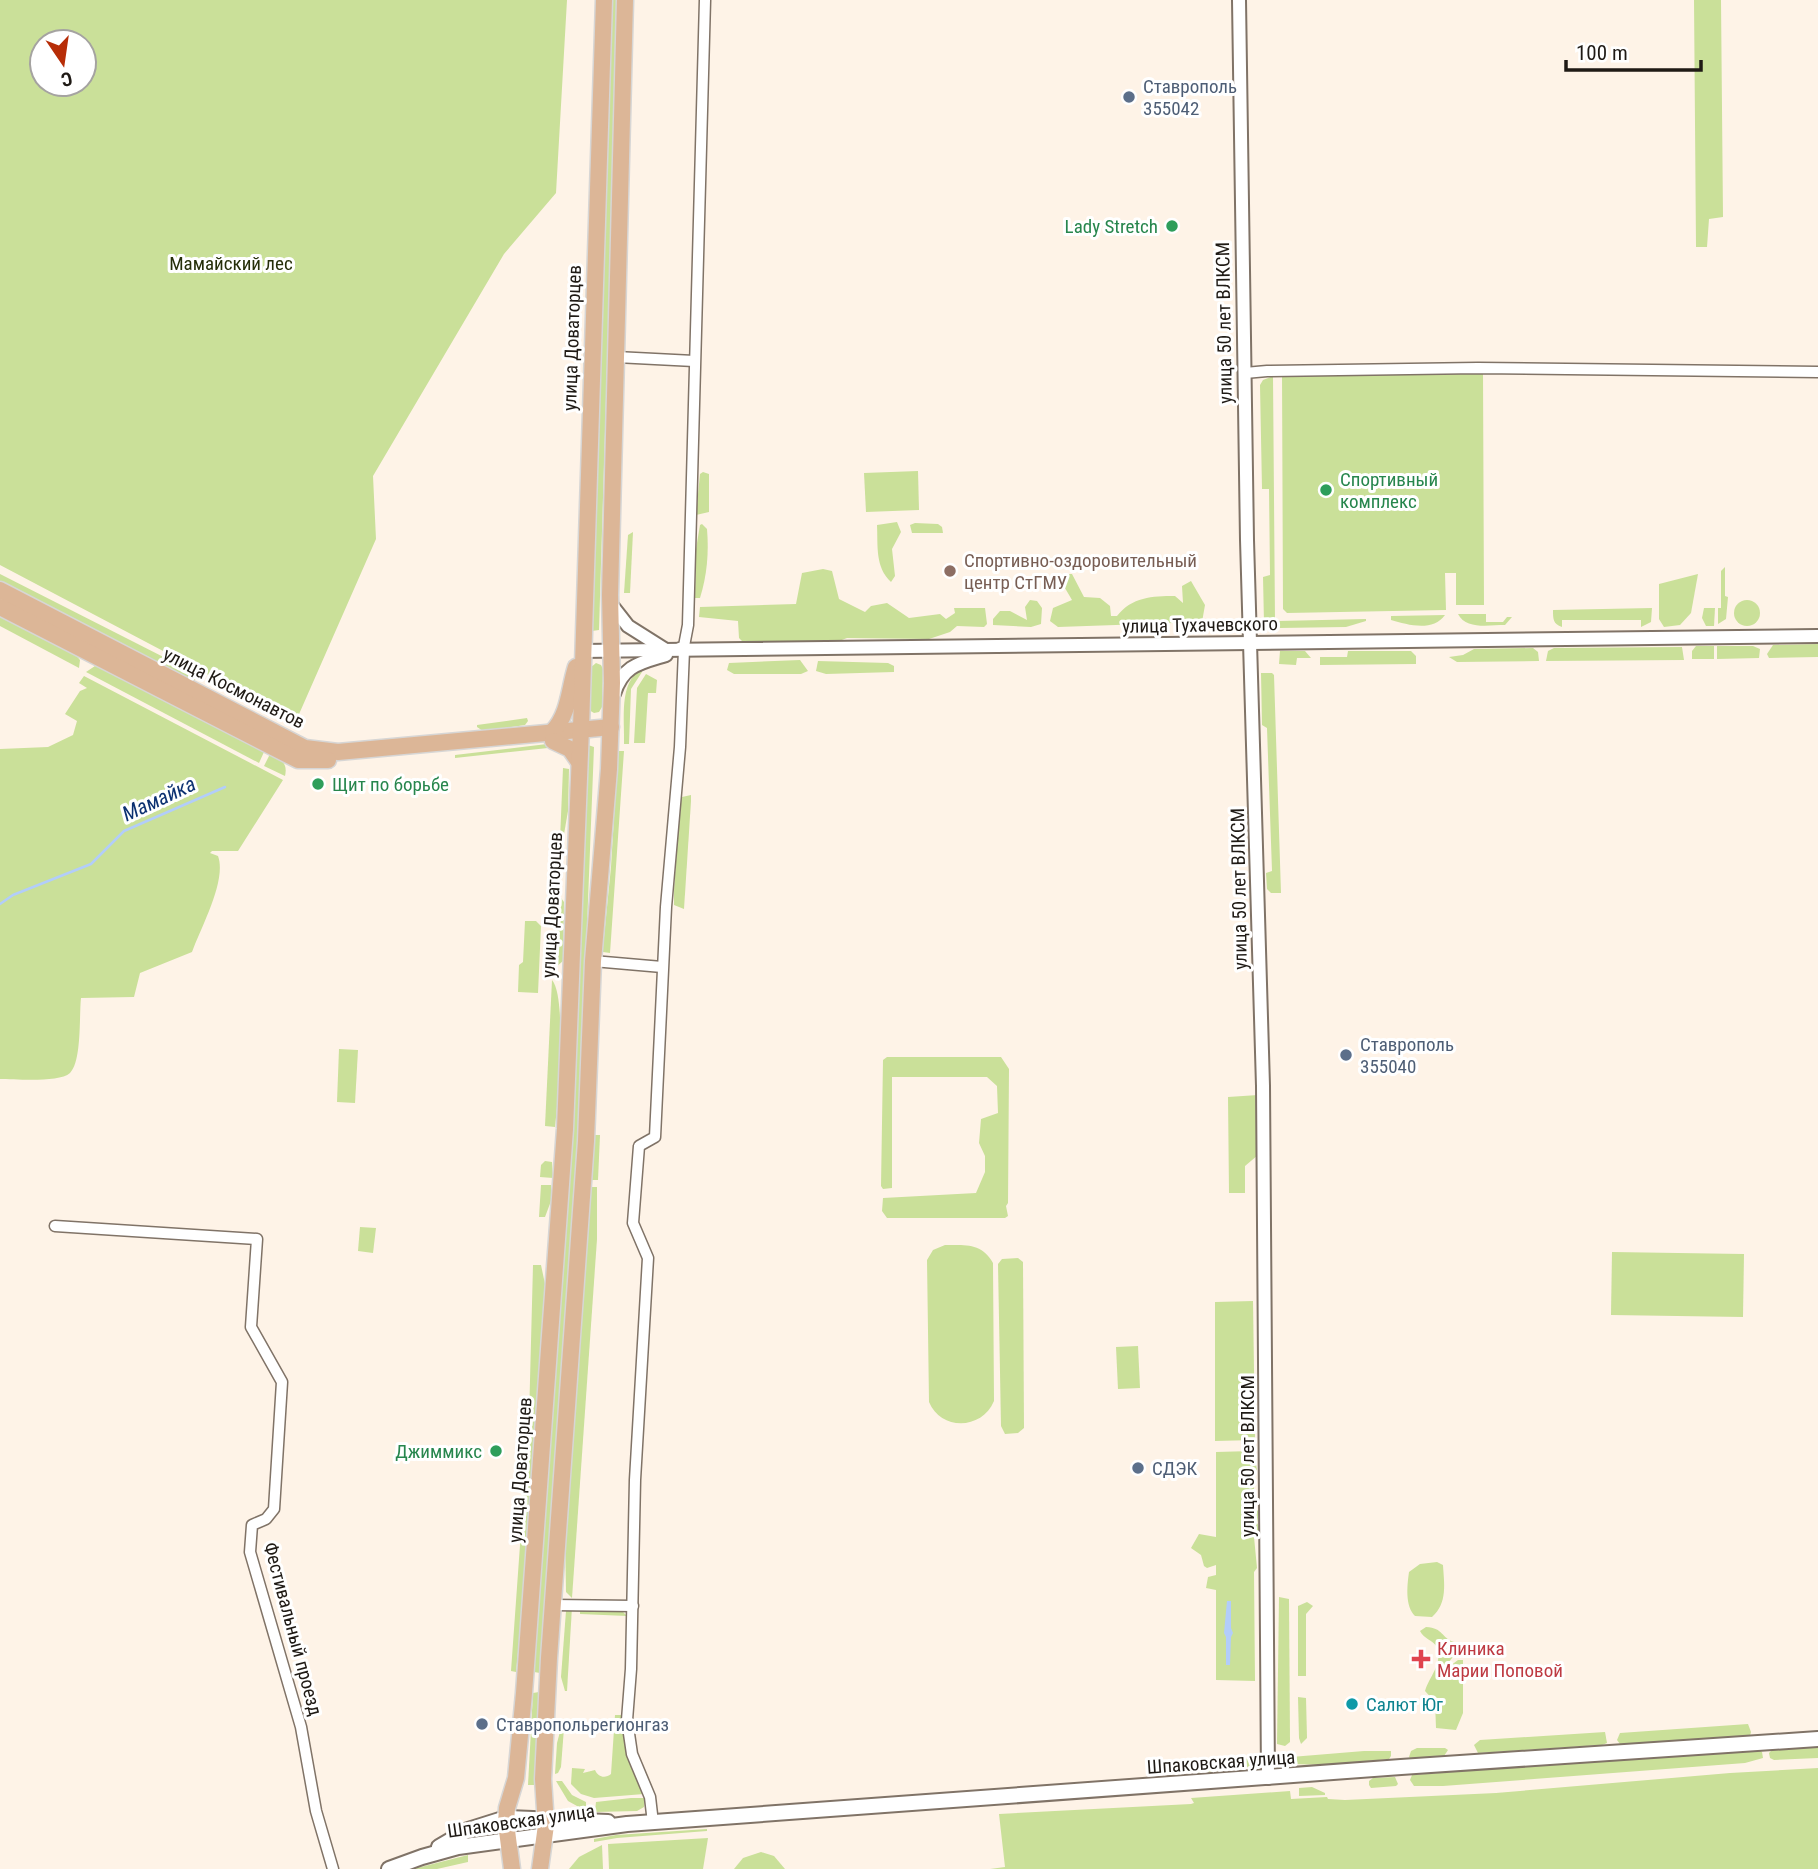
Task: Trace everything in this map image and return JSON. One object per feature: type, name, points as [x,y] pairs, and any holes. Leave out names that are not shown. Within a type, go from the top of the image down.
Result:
[{"type":"main road","name":"улица Доваторцев","points":[[512,1869],[508,1848],[507,1813],[516,1778],[520,1745],[560,1216],[579,762],[584,732],[582,652],[604,0]]},
{"type":"main road","points":[[540,1869],[546,1809],[543,1779],[553,1605],[586,1141],[593,961],[611,732],[610,603],[625,0]]},
{"type":"main road","name":"улица Космонавтов","points":[[0,590],[304,748],[338,752],[553,736]]},
{"type":"main road","name":"улица Космонавтов","points":[[0,607],[298,760],[340,761],[553,736]]},
{"type":"main road","points":[[553,736],[565,713],[582,652]]},
{"type":"main road","points":[[553,736],[611,732]]},
{"type":"main road","points":[[553,736],[570,749],[579,762]]},
{"type":"main road","name":"Шпаковская улица","points":[[389,1869],[458,1847],[627,1824],[1401,1766],[1818,1739]]},
{"type":"main road","name":"Шпаковская улица","points":[[422,1857],[468,1830],[507,1813],[627,1824]]},
{"type":"street","points":[[612,701],[622,678],[634,665],[684,646],[688,625],[705,0]]},
{"type":"street","name":"улица 50 лет ВЛКСМ","points":[[1239,0],[1245,373],[1263,1086],[1268,1778]]},
{"type":"street","points":[[616,357],[694,361]]},
{"type":"street","points":[[1245,373],[1478,368],[1818,372]]},
{"type":"street","points":[[610,603],[628,626],[675,650]]},
{"type":"street","name":"улица Тухачевского","points":[[582,652],[1818,636]]},
{"type":"street","points":[[653,1823],[650,1797],[628,1738],[635,1480],[649,1258],[634,1223],[639,1146],[655,1138],[662,967],[680,747],[675,650]]},
{"type":"street","points":[[593,961],[662,967]]},
{"type":"street","name":"Фестивальный проезд","points":[[55,1226],[257,1239],[251,1327],[282,1382],[274,1509],[266,1519],[252,1525],[250,1552],[301,1727],[316,1811],[333,1869]]},
{"type":"street","points":[[553,1605],[633,1606]]},
{"type":"green space","name":"Мамайский лес","points":[[0,0],[567,0],[556,193],[504,254],[373,476],[376,539],[296,721],[0,565]]},
{"type":"green space","points":[[611,0],[618,0],[599,630],[592,631]]},
{"type":"green space","points":[[1694,0],[1721,0],[1723,217],[1709,219],[1707,247],[1696,247]]},
{"type":"green space","points":[[1483,372],[1484,605],[1456,605],[1456,573],[1445,573],[1446,610],[1287,613],[1283,609],[1282,374]]},
{"type":"green space","points":[[1273,376],[1275,621],[1264,623],[1263,577],[1270,575],[1269,489],[1262,489],[1260,385],[1263,380]]},
{"type":"green space","points":[[918,471],[919,510],[866,512],[864,473]]},
{"type":"green space","points":[[700,474],[709,474],[709,512],[696,515]]},
{"type":"green space","points":[[897,522],[901,532],[892,549],[895,576],[891,582],[880,563],[877,525]]},
{"type":"green space","points":[[702,524],[707,529],[707,564],[700,598],[695,598],[696,549]]},
{"type":"green space","points":[[938,524],[943,533],[912,533],[910,525]]},
{"type":"green space","points":[[633,532],[630,593],[624,593],[628,535]]},
{"type":"green space","points":[[1725,567],[1725,596],[1728,597],[1726,619],[1718,624],[1721,571]]},
{"type":"green space","points":[[823,569],[832,571],[839,599],[865,612],[871,606],[887,603],[909,618],[940,614],[946,619],[955,613],[954,608],[985,608],[987,624],[984,627],[957,626],[950,632],[929,639],[847,638],[834,643],[742,641],[739,638],[738,621],[699,617],[700,607],[796,604],[802,573]]},
{"type":"green space","points":[[0,574],[193,672],[196,677],[194,682],[0,584]]},
{"type":"green space","points":[[1062,574],[1072,574],[1084,597],[1100,598],[1110,606],[1111,616],[1117,616],[1129,605],[1150,597],[1175,596],[1183,603],[1182,586],[1191,581],[1205,605],[1202,622],[1058,627],[1050,621],[1053,608],[1072,600],[1062,583]]},
{"type":"green space","points":[[1698,574],[1691,613],[1680,625],[1664,627],[1659,619],[1659,584]]},
{"type":"green space","points":[[1030,600],[1037,601],[1042,608],[1041,624],[1031,627],[993,625],[993,619],[1000,611],[1010,611],[1027,620],[1025,607]]},
{"type":"green space","points":[[1747,600],[1756,604],[1760,613],[1756,622],[1747,626],[1738,622],[1734,613],[1738,604]]},
{"type":"green space","points":[[1652,608],[1651,622],[1641,627],[1641,620],[1562,620],[1562,627],[1555,623],[1553,616],[1553,610]]},
{"type":"green space","points":[[1704,608],[1715,608],[1714,626],[1706,626],[1702,618]]},
{"type":"green space","points":[[0,614],[74,653],[80,660],[79,668],[0,626]]},
{"type":"green space","points":[[1458,614],[1486,614],[1486,622],[1503,622],[1507,617],[1512,617],[1505,625],[1472,625]]},
{"type":"green space","points":[[1445,615],[1434,624],[1427,625],[1391,620],[1391,616]]},
{"type":"green space","points":[[1366,619],[1346,627],[1279,628],[1278,621]]},
{"type":"green space","points":[[1818,644],[1818,657],[1769,658],[1767,654],[1773,645]]},
{"type":"green space","points":[[1696,646],[1714,646],[1714,659],[1692,659],[1692,651]]},
{"type":"green space","points":[[1717,646],[1753,646],[1760,649],[1759,658],[1717,659]]},
{"type":"green space","points":[[1682,647],[1684,660],[1546,661],[1548,651],[1554,648]]},
{"type":"green space","points":[[1533,648],[1538,652],[1539,661],[1457,662],[1449,657],[1463,655],[1474,649]]},
{"type":"green space","points":[[1280,651],[1305,651],[1311,658],[1297,658],[1296,665],[1279,664]]},
{"type":"green space","points":[[1348,651],[1411,651],[1416,656],[1416,664],[1320,665],[1320,657],[1347,657]]},
{"type":"green space","points":[[800,660],[808,671],[801,674],[734,674],[727,670],[729,663]]},
{"type":"green space","points":[[818,661],[888,663],[894,666],[894,672],[826,674],[816,671]]},
{"type":"green space","points":[[596,663],[603,669],[602,707],[599,712],[594,713],[589,710],[590,668]]},
{"type":"green space","points":[[95,666],[264,752],[259,763],[86,672]]},
{"type":"green space","points":[[642,669],[631,689],[629,744],[624,744],[626,692],[634,675]]},
{"type":"green space","points":[[1261,673],[1274,675],[1281,893],[1271,893],[1267,889],[1266,873],[1272,871],[1267,728],[1262,725]]},
{"type":"green space","points":[[646,674],[657,680],[656,693],[648,693],[645,743],[634,743],[637,688]]},
{"type":"green space","points":[[84,676],[283,780],[238,851],[210,853],[218,856],[219,878],[212,904],[192,952],[140,973],[134,997],[81,998],[78,1048],[70,1073],[47,1079],[0,1079],[0,749],[48,747],[73,735],[77,721],[65,714],[80,691],[87,688],[79,683]]},
{"type":"green space","points":[[527,718],[525,725],[483,731],[477,727],[477,725]]},
{"type":"green space","points":[[547,744],[548,748],[455,758],[455,755]]},
{"type":"green space","points":[[588,745],[594,747],[579,1131],[540,1673],[534,1672],[573,1131]]},
{"type":"green space","points":[[618,751],[624,751],[610,953],[603,952],[603,947]]},
{"type":"green space","points":[[270,754],[283,762],[285,776],[264,766]]},
{"type":"green space","points":[[563,768],[569,769],[568,811],[563,840],[560,840]]},
{"type":"green space","points":[[691,795],[684,909],[674,905],[674,891],[680,802],[682,797]]},
{"type":"green space","points":[[559,895],[564,902],[563,961],[556,967]]},
{"type":"green space","points":[[525,921],[536,921],[541,926],[538,993],[518,992]]},
{"type":"green space","points":[[552,980],[557,990],[560,1027],[555,1127],[545,1126]]},
{"type":"green space","points":[[339,1049],[358,1050],[355,1103],[337,1102]]},
{"type":"green space","points":[[887,1057],[1001,1057],[1009,1069],[1008,1216],[887,1218],[882,1211],[883,1198],[976,1193],[985,1172],[985,1156],[979,1143],[981,1119],[998,1113],[997,1086],[987,1077],[892,1077],[892,1188],[883,1189],[883,1060]]},
{"type":"green space","points":[[1258,1095],[1258,1155],[1245,1166],[1245,1193],[1229,1193],[1228,1097]]},
{"type":"green space","points":[[593,1135],[600,1135],[598,1180],[591,1180]]},
{"type":"green space","points":[[545,1161],[552,1162],[553,1178],[540,1177],[541,1165]]},
{"type":"green space","points":[[541,1185],[551,1185],[551,1201],[545,1217],[539,1217]]},
{"type":"green space","points":[[590,1187],[597,1187],[597,1239],[572,1598],[566,1592],[565,1532]]},
{"type":"green space","points":[[360,1227],[376,1228],[373,1253],[358,1251]]},
{"type":"green space","points":[[945,1245],[967,1245],[979,1249],[989,1256],[993,1263],[994,1401],[988,1411],[971,1422],[952,1422],[943,1418],[929,1402],[927,1260],[933,1250]]},
{"type":"green space","points":[[1612,1252],[1744,1254],[1743,1317],[1611,1315]]},
{"type":"green space","points":[[1018,1258],[1023,1262],[1024,1428],[1018,1433],[1005,1434],[1001,1426],[998,1264],[1002,1259]]},
{"type":"green space","points":[[533,1265],[541,1265],[545,1284],[525,1582],[516,1672],[511,1671],[529,1419]]},
{"type":"green space","points":[[1253,1301],[1255,1440],[1215,1441],[1215,1302]]},
{"type":"green space","points":[[1138,1346],[1140,1388],[1118,1389],[1116,1347]]},
{"type":"green space","points":[[1252,1451],[1257,1470],[1254,1472],[1254,1507],[1259,1512],[1257,1523],[1260,1528],[1254,1537],[1257,1568],[1254,1572],[1255,1681],[1216,1680],[1216,1590],[1206,1588],[1208,1577],[1216,1575],[1216,1565],[1207,1568],[1204,1566],[1201,1555],[1191,1548],[1199,1534],[1216,1537],[1216,1452]]},
{"type":"green space","points":[[1437,1562],[1443,1565],[1444,1592],[1441,1606],[1432,1617],[1415,1616],[1408,1601],[1409,1572],[1420,1564]]},
{"type":"green space","points":[[1279,1597],[1289,1599],[1290,1742],[1285,1746],[1277,1744]]},
{"type":"green space","points":[[1307,1602],[1313,1606],[1306,1614],[1306,1676],[1298,1676],[1298,1606]]},
{"type":"green space","points":[[572,1607],[565,1691],[561,1677],[566,1611]]},
{"type":"green space","points":[[580,1609],[622,1611],[627,1616],[580,1614]]},
{"type":"green space","points":[[1426,1627],[1436,1629],[1454,1642],[1457,1652],[1448,1663],[1450,1666],[1463,1660],[1463,1713],[1456,1730],[1436,1728],[1435,1702],[1425,1691],[1438,1659],[1437,1647],[1420,1631]]},
{"type":"green space","points":[[539,1692],[534,1785],[528,1785],[533,1693]]},
{"type":"green space","points":[[1298,1697],[1306,1698],[1307,1738],[1301,1744],[1299,1738]]},
{"type":"green space","points":[[615,1715],[622,1715],[627,1753],[644,1794],[594,1798],[581,1794],[571,1784],[572,1768],[585,1769],[583,1773],[595,1770],[602,1776],[611,1774]]},
{"type":"green space","points":[[1748,1724],[1750,1736],[1624,1745],[1617,1740],[1620,1733]]},
{"type":"green space","points":[[561,1728],[564,1728],[561,1767],[555,1774],[557,1743]]},
{"type":"green space","points":[[1605,1732],[1607,1743],[1602,1745],[1478,1753],[1474,1745],[1480,1740]]},
{"type":"green space","points":[[1818,1746],[1818,1758],[1774,1760],[1769,1753],[1772,1750]]},
{"type":"green space","points":[[1417,1748],[1448,1750],[1444,1756],[1411,1759],[1411,1751]]},
{"type":"green space","points":[[1757,1749],[1762,1752],[1763,1758],[1745,1763],[1443,1786],[1414,1786],[1410,1780],[1412,1775]]},
{"type":"green space","points":[[1391,1751],[1391,1756],[1389,1759],[1324,1765],[1293,1764],[1289,1761],[1291,1757]]},
{"type":"green space","points":[[1244,1758],[1251,1760],[1251,1765],[1244,1769],[1191,1773],[1188,1767],[1237,1762]]},
{"type":"green space","points":[[1818,1768],[1818,1869],[990,1869],[1005,1867],[999,1814],[1191,1804],[1194,1803],[1191,1798],[1290,1791],[1291,1799],[1327,1797],[1345,1800],[1496,1793]]},
{"type":"green space","points":[[1395,1777],[1398,1784],[1396,1786],[1371,1788],[1369,1785],[1373,1778]]},
{"type":"green space","points":[[556,1781],[562,1781],[572,1795],[586,1802],[586,1811],[568,1801]]},
{"type":"green space","points":[[1312,1787],[1325,1795],[1299,1796],[1299,1788]]},
{"type":"green space","points":[[645,1798],[644,1807],[637,1811],[595,1812],[596,1802]]},
{"type":"green space","points":[[707,1829],[594,1842],[594,1839],[616,1835]]},
{"type":"green space","points":[[708,1838],[703,1869],[609,1869],[608,1844]]},
{"type":"green space","points":[[602,1845],[603,1869],[569,1869],[579,1857]]},
{"type":"green space","points":[[761,1852],[774,1856],[785,1869],[734,1869],[743,1858]]},
{"type":"green space","points":[[468,1855],[468,1862],[437,1869],[413,1869]]},
{"type":"water","points":[[1227,1601],[1231,1601],[1233,1633],[1230,1665],[1226,1665],[1224,1633]]},
{"type":"waterway","name":"Мамайка","points":[[0,904],[13,895],[91,864],[124,831],[225,787]]},
{"type":"place","name":"Ставрополь 355042","points":[[1129,97]]},
{"type":"place","name":"Lady Stretch","points":[[1172,226]]},
{"type":"place","name":"Спортивный комплекс","points":[[1326,490]]},
{"type":"place","name":"Спортивно-оздоровительный центр СтГМУ","points":[[950,571]]},
{"type":"place","name":"Щит по борьбе","points":[[318,784]]},
{"type":"place","name":"Ставрополь 355040","points":[[1346,1055]]},
{"type":"place","name":"Джиммикс","points":[[496,1451]]},
{"type":"place","name":"СДЭК","points":[[1138,1468]]},
{"type":"place","name":"Клиника Марии Поповой","points":[[1421,1659]]},
{"type":"place","name":"Салют Юг","points":[[1352,1704]]},
{"type":"place","name":"Ставропольрегионгаз","points":[[482,1724]]}]
